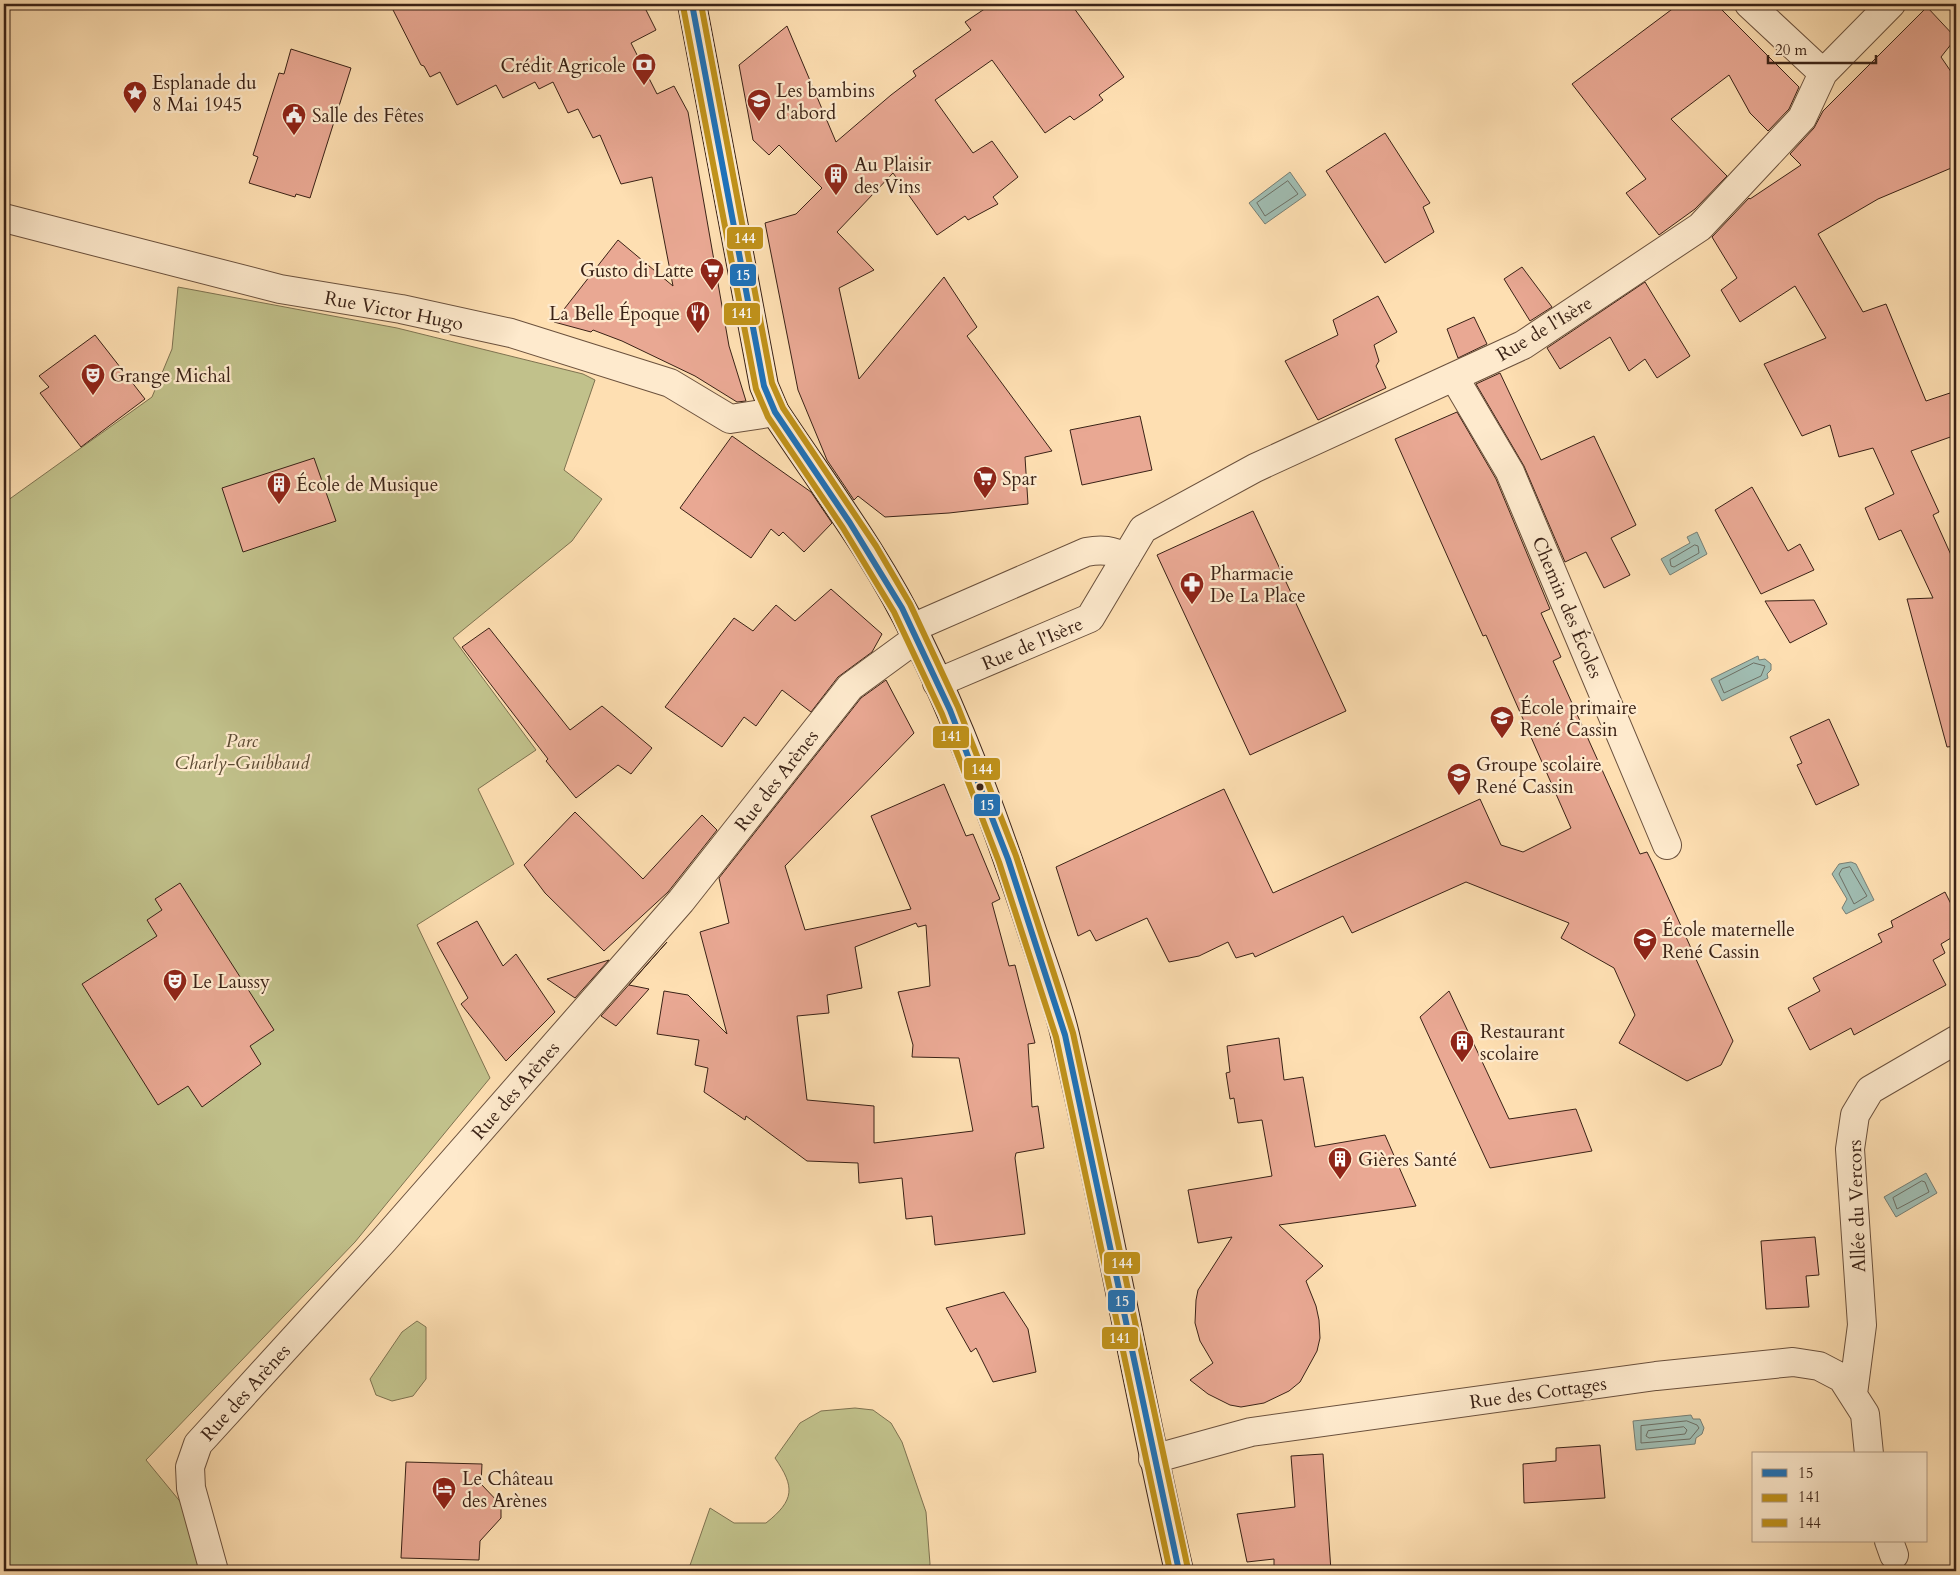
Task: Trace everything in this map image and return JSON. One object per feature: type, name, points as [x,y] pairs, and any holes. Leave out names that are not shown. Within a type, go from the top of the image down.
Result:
[{"type":"street","points":[[692,4],[764,386],[775,412],[882,572],[914,633],[981,786],[1022,902],[1064,1032],[1121,1297],[1153,1459],[1179,1571]]},
{"type":"street","points":[[1749,4],[1823,72]]},
{"type":"street","name":"Rue de l'Isère","points":[[937,683],[1090,618],[1143,529],[1255,468],[1523,345],[1700,227],[1802,118],[1823,72],[1891,4]]},
{"type":"street","name":"Rue Victor Hugo","points":[[4,218],[280,289],[401,308],[511,333],[670,383],[730,419],[775,412]]},
{"type":"street","name":"Chemin des Écoles","points":[[1454,376],[1510,472],[1667,845]]},
{"type":"street","points":[[914,633],[1086,552],[1100,549],[1112,550],[1126,558]]},
{"type":"street","name":"Rue des Arènes","points":[[214,1571],[190,1488],[190,1467],[198,1444],[384,1240],[681,901],[850,687],[914,633]]},
{"type":"street","name":"Allée du Vercors","points":[[1853,1394],[1862,1325],[1850,1149],[1855,1115],[1870,1090],[1956,1040]]},
{"type":"street","name":"Rue des Cottages","points":[[1153,1459],[1251,1432],[1647,1377],[1794,1362],[1820,1366],[1842,1378],[1865,1414],[1869,1452]]},
{"type":"green space","name":"Parc Charly-Guibbaud","points":[[178,287],[397,328],[583,374],[595,380],[564,470],[602,499],[572,541],[453,638],[536,750],[478,789],[514,864],[417,925],[490,1078],[355,1242],[146,1460],[183,1505],[230,1571],[4,1571],[4,503],[152,397],[172,349]]},
{"type":"green space","points":[[417,1321],[426,1327],[426,1379],[413,1396],[392,1401],[376,1395],[370,1379],[402,1332]]},
{"type":"green space","points":[[855,1408],[873,1410],[891,1423],[902,1442],[926,1512],[930,1564],[928,1571],[688,1571],[710,1508],[734,1523],[766,1523],[776,1515],[787,1500],[789,1485],[782,1468],[775,1458],[800,1423],[821,1411]]},
{"type":"water","points":[[1290,172],[1306,195],[1265,224],[1249,203]]},
{"type":"water","points":[[1697,532],[1707,554],[1670,575],[1661,559],[1690,543],[1687,537]]},
{"type":"water","points":[[1758,656],[1759,660],[1765,659],[1771,664],[1771,670],[1767,674],[1768,678],[1722,701],[1711,679]]},
{"type":"water","points":[[1851,862],[1856,864],[1874,900],[1846,914],[1842,908],[1847,899],[1832,874],[1839,864]]},
{"type":"water","points":[[1926,1173],[1937,1193],[1896,1217],[1884,1197]]},
{"type":"water","points":[[1691,1415],[1693,1419],[1700,1419],[1704,1428],[1702,1434],[1696,1438],[1695,1444],[1636,1450],[1633,1421]]},
{"type":"building","points":[[390,4],[643,4],[656,30],[631,43],[657,94],[674,86],[688,112],[729,346],[746,401],[737,402],[695,376],[622,341],[593,330],[591,332],[554,322],[618,240],[673,286],[652,177],[621,184],[600,135],[593,138],[578,109],[568,113],[553,82],[539,89],[535,82],[503,98],[496,85],[457,105],[440,72],[430,77],[424,66],[421,65]]},
{"type":"building","points":[[992,4],[1071,4],[1124,77],[1099,95],[1103,100],[1089,110],[1074,120],[1070,116],[1045,133],[992,60],[935,100],[973,153],[992,141],[1018,177],[993,197],[998,204],[968,220],[965,216],[937,235],[893,173],[837,232],[874,270],[839,288],[859,379],[944,277],[977,327],[967,336],[1052,451],[1025,457],[1028,504],[949,513],[885,517],[858,496],[854,500],[827,460],[798,390],[765,223],[796,214],[822,188],[779,145],[769,155],[753,140],[739,65],[787,26],[836,142],[916,76],[913,71],[971,30],[965,22]]},
{"type":"building","points":[[1679,4],[1716,4],[1799,87],[1789,109],[1768,131],[1750,113],[1729,75],[1671,119],[1727,176],[1695,209],[1659,235],[1626,193],[1646,179],[1572,84]]},
{"type":"building","points":[[1927,7],[1956,38],[1941,57],[1956,79],[1956,166],[1878,199],[1818,234],[1863,312],[1886,304],[1926,401],[1956,391],[1956,435],[1911,451],[1939,512],[1933,515],[1956,566],[1956,746],[1947,747],[1907,599],[1933,598],[1901,530],[1879,540],[1865,508],[1894,494],[1873,448],[1839,457],[1830,425],[1802,436],[1764,364],[1826,338],[1795,286],[1740,322],[1721,290],[1737,278],[1712,237],[1749,198],[1801,165],[1790,154],[1814,128],[1823,111]]},
{"type":"building","name":"Salle des Fêtes","points":[[291,49],[351,68],[310,198],[296,194],[295,197],[249,183],[258,157],[253,155],[279,73],[284,74]]},
{"type":"building","points":[[1385,133],[1430,203],[1423,207],[1434,232],[1385,263],[1326,171]]},
{"type":"building","points":[[1522,267],[1552,307],[1530,321],[1504,279]]},
{"type":"building","points":[[1645,282],[1690,356],[1657,378],[1645,359],[1629,371],[1610,337],[1560,369],[1547,348]]},
{"type":"building","points":[[1378,296],[1397,332],[1374,345],[1379,361],[1376,366],[1386,388],[1318,420],[1285,361],[1338,335],[1333,320]]},
{"type":"building","points":[[1474,317],[1487,344],[1458,358],[1447,329]]},
{"type":"building","name":"Grange Michal","points":[[95,335],[145,399],[81,447],[40,393],[49,387],[39,376]]},
{"type":"building","points":[[1500,373],[1541,460],[1594,436],[1636,525],[1611,538],[1630,575],[1604,588],[1586,552],[1565,562],[1524,466],[1476,384]]},
{"type":"building","points":[[1457,412],[1496,479],[1550,609],[1541,613],[1561,657],[1553,661],[1640,854],[1647,852],[1653,864],[1733,1041],[1721,1065],[1687,1081],[1619,1043],[1635,1015],[1614,968],[1561,938],[1569,923],[1466,882],[1352,933],[1343,916],[1255,957],[1253,953],[1236,958],[1228,942],[1199,956],[1169,962],[1147,918],[1096,941],[1090,930],[1078,936],[1056,867],[1224,789],[1273,893],[1480,799],[1501,845],[1523,852],[1571,828],[1486,635],[1483,636],[1395,439]]},
{"type":"building","points":[[1140,416],[1152,470],[1082,485],[1070,430]]},
{"type":"building","points":[[732,436],[811,492],[832,523],[804,552],[783,532],[779,536],[771,529],[751,558],[680,508]]},
{"type":"building","name":"École de Musique","points":[[314,458],[336,521],[243,552],[222,488]]},
{"type":"building","points":[[1752,487],[1788,551],[1800,544],[1814,570],[1761,594],[1715,510]]},
{"type":"building","points":[[1253,511],[1346,711],[1250,755],[1157,555]]},
{"type":"building","points":[[831,589],[882,634],[872,652],[838,677],[811,712],[782,690],[756,726],[744,717],[722,747],[665,707],[734,618],[753,631],[776,605],[795,621]]},
{"type":"building","points":[[1814,600],[1827,624],[1790,643],[1765,601]]},
{"type":"building","points":[[489,628],[570,730],[602,706],[652,748],[631,774],[618,765],[576,798],[546,761],[548,759],[462,647]]},
{"type":"building","points":[[886,680],[914,733],[785,866],[805,930],[911,909],[871,816],[944,784],[966,836],[973,834],[1000,899],[992,903],[1009,966],[1015,965],[1035,1043],[1028,1044],[1032,1107],[1038,1106],[1044,1148],[1016,1153],[1015,1158],[1025,1234],[935,1245],[932,1216],[906,1219],[902,1178],[859,1183],[858,1163],[807,1161],[746,1116],[745,1120],[704,1092],[708,1068],[695,1065],[699,1040],[657,1034],[664,991],[688,995],[727,1034],[700,932],[729,923],[719,878],[861,698]],"holes":[[[916,923],[918,927],[926,925],[930,986],[898,992],[913,1045],[912,1057],[959,1058],[973,1131],[874,1143],[874,1106],[807,1100],[797,1016],[829,1013],[827,995],[862,988],[855,947]]]},
{"type":"building","points":[[1829,719],[1859,785],[1816,805],[1797,765],[1802,763],[1790,737]]},
{"type":"building","points":[[575,812],[643,879],[702,815],[717,830],[668,892],[604,951],[545,893],[524,865]]},
{"type":"building","name":"Le Laussy","points":[[180,883],[274,1030],[250,1046],[261,1064],[202,1107],[188,1086],[158,1105],[82,984],[157,936],[147,920],[162,910],[155,899]]},
{"type":"building","points":[[1945,892],[1956,914],[1956,935],[1941,944],[1945,953],[1933,960],[1946,985],[1854,1035],[1851,1028],[1810,1050],[1788,1008],[1820,991],[1813,978],[1882,942],[1878,934],[1893,927],[1891,921]]},
{"type":"building","points":[[477,921],[503,966],[516,954],[555,1012],[506,1061],[461,1004],[468,998],[437,943]]},
{"type":"building","points":[[667,942],[629,985],[649,989],[616,1026],[601,1016]]},
{"type":"building","points":[[609,960],[575,998],[547,979]]},
{"type":"building","name":"Restaurant scolaire","points":[[1449,991],[1509,1119],[1576,1109],[1592,1151],[1490,1168],[1420,1017]]},
{"type":"building","points":[[1279,1038],[1284,1080],[1303,1077],[1315,1147],[1385,1135],[1416,1206],[1279,1225],[1323,1266],[1306,1281],[1316,1306],[1320,1338],[1317,1351],[1300,1382],[1289,1391],[1264,1403],[1241,1407],[1230,1405],[1208,1394],[1190,1380],[1213,1363],[1200,1341],[1195,1323],[1198,1290],[1232,1237],[1198,1243],[1188,1190],[1272,1176],[1262,1120],[1238,1123],[1234,1098],[1230,1099],[1226,1073],[1230,1072],[1227,1046]]},
{"type":"building","points":[[1815,1237],[1819,1275],[1806,1276],[1809,1307],[1766,1309],[1761,1241]]},
{"type":"building","points":[[1004,1292],[1028,1329],[1036,1372],[993,1382],[976,1348],[971,1352],[946,1308]]},
{"type":"building","points":[[1600,1445],[1605,1498],[1524,1503],[1523,1464],[1556,1461],[1556,1448]]},
{"type":"building","points":[[1323,1454],[1331,1571],[1274,1571],[1274,1559],[1247,1562],[1237,1514],[1295,1507],[1291,1456]]},
{"type":"building","points":[[406,1462],[482,1464],[481,1484],[501,1505],[501,1518],[480,1541],[479,1560],[401,1558]]},
{"type":"transit line","name":"15","points":[[692,4],[764,386],[775,412],[850,523],[902,608],[950,710],[1008,859],[1065,1035],[1179,1571]]},
{"type":"transit line","name":"144","points":[[701,4],[772,383],[783,408],[876,546],[910,604],[958,707],[1016,856],[1073,1033],[1188,1569]]},
{"type":"transit line","name":"141","points":[[683,6],[756,389],[768,417],[843,528],[894,612],[942,714],[999,862],[1056,1037],[1170,1571]]},
{"type":"place","name":"Crédit Agricole","points":[[644,86]]},
{"type":"place","name":"Esplanade du 8 Mai 1945","points":[[135,114]]},
{"type":"place","name":"Les bambins d'abord","points":[[759,122]]},
{"type":"place","name":"Salle des Fêtes","points":[[294,136]]},
{"type":"place","name":"Au Plaisir des Vins","points":[[836,196]]},
{"type":"place","name":"Gusto di Latte","points":[[712,291]]},
{"type":"place","name":"La Belle Époque","points":[[698,334]]},
{"type":"place","name":"Grange Michal","points":[[93,396]]},
{"type":"place","name":"Spar","points":[[985,499]]},
{"type":"place","name":"École de Musique","points":[[279,505]]},
{"type":"place","name":"Pharmacie De La Place","points":[[1192,605]]},
{"type":"place","name":"École primaire René Cassin","points":[[1502,739]]},
{"type":"place","name":"Groupe scolaire René Cassin","points":[[1459,796]]},
{"type":"place","name":"École maternelle René Cassin","points":[[1645,961]]},
{"type":"place","name":"Le Laussy","points":[[175,1002]]},
{"type":"place","name":"Restaurant scolaire","points":[[1462,1063]]},
{"type":"place","name":"Gières Santé","points":[[1340,1180]]},
{"type":"place","name":"Le Château des Arènes","points":[[444,1510]]}]
